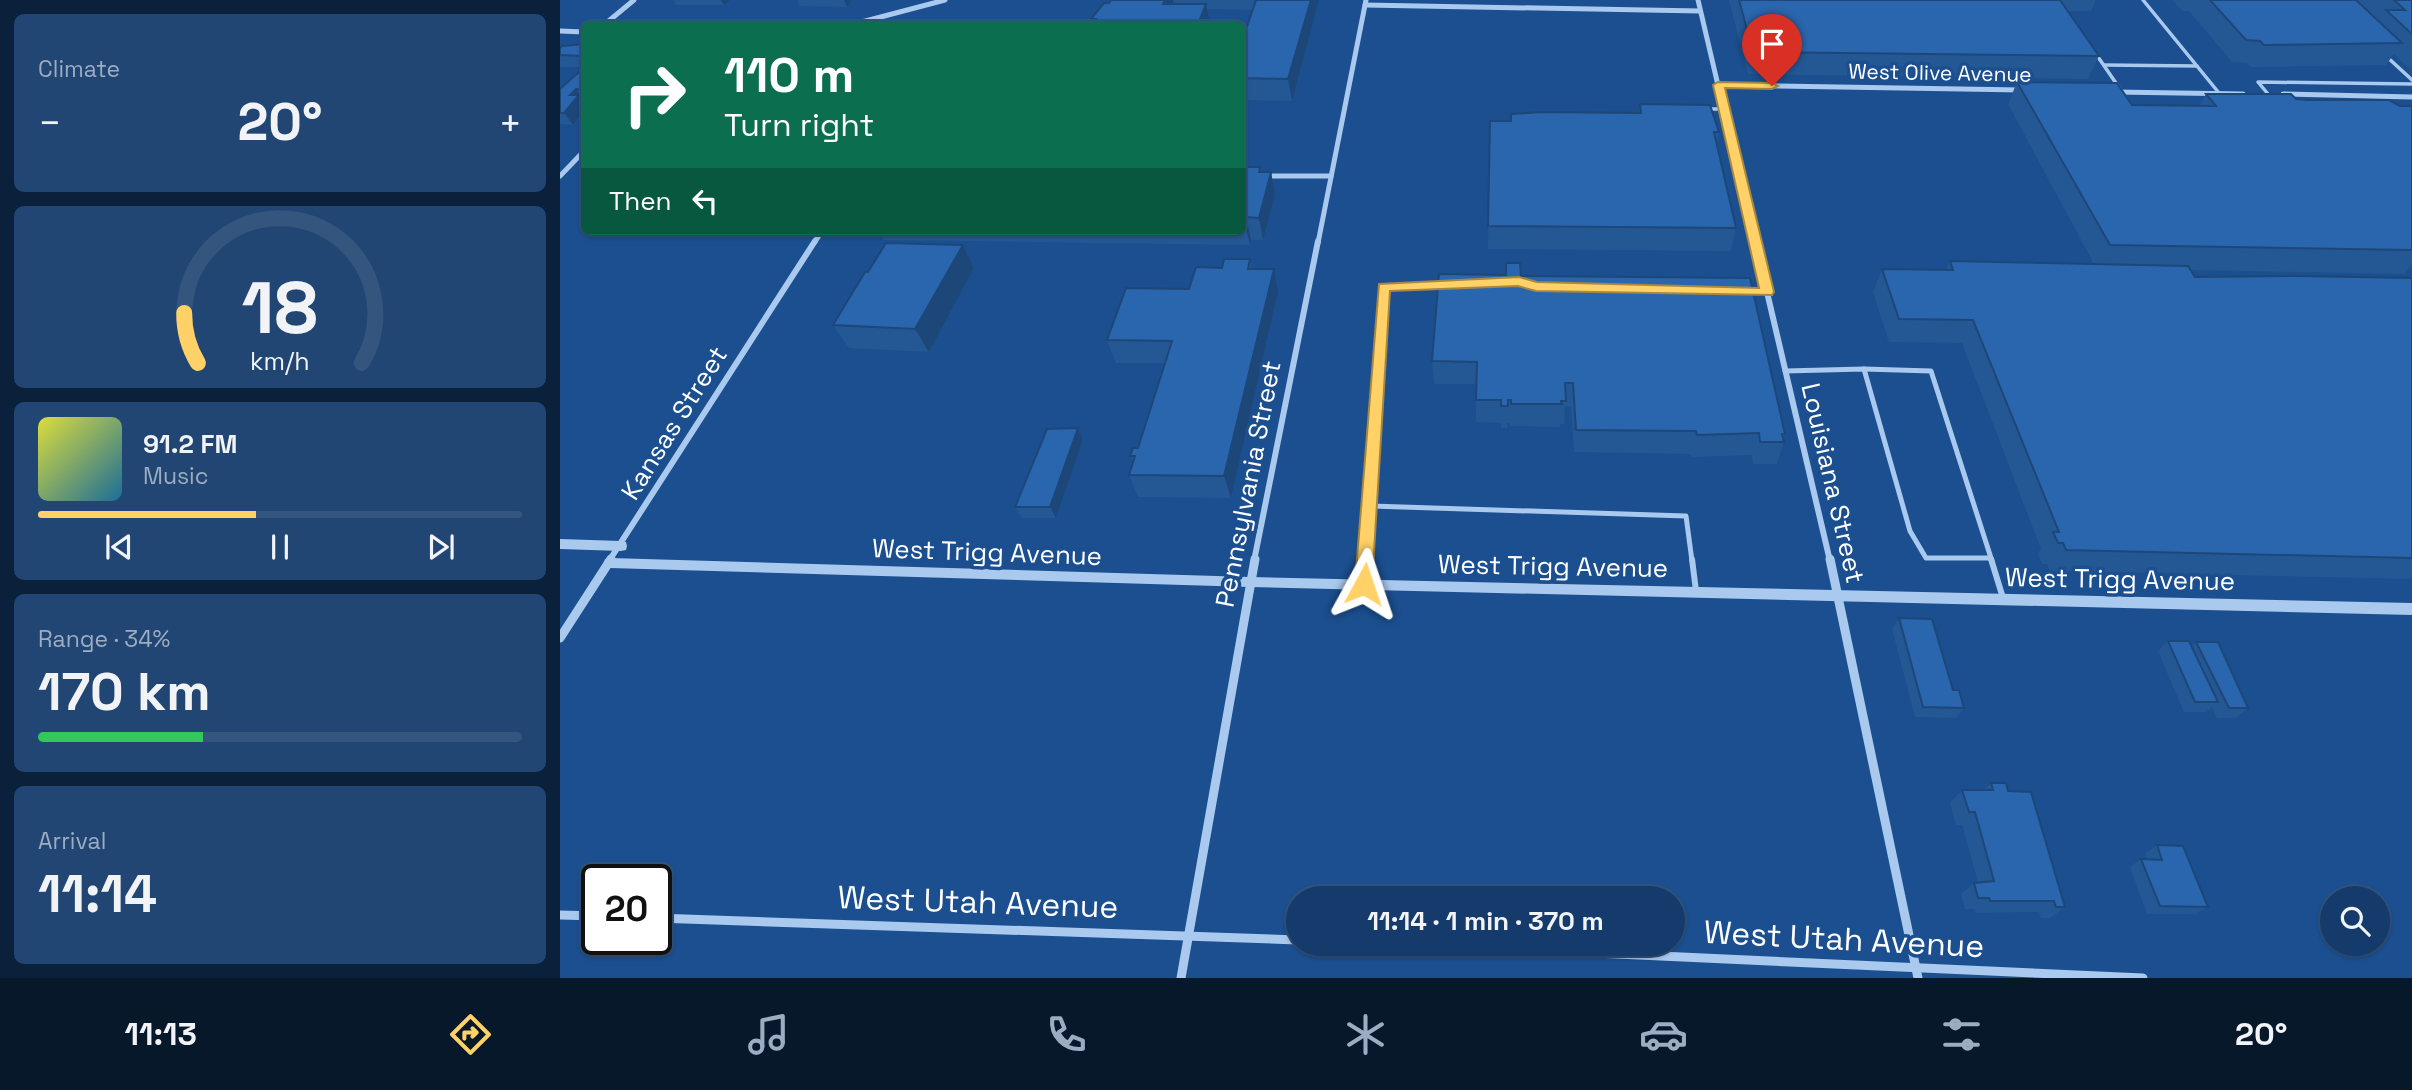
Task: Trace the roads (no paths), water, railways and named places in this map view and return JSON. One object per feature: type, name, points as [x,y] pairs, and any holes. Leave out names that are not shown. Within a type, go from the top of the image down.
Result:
[{"type":"street","points":[[609,21],[634,0]]},
{"type":"street","points":[[865,21],[945,0]]},
{"type":"street","points":[[1531,0],[1531,7]]},
{"type":"street","name":"Louisiana Street","points":[[1698,0],[1838,594],[1917,973]]},
{"type":"street","points":[[1366,2],[1700,11]]},
{"type":"street","name":"Pennsylvania Street","points":[[1181,978],[1250,582],[1366,2]]},
{"type":"street","points":[[560,31],[581,32]]},
{"type":"street","name":"West Olive Avenue","points":[[1718,85],[2024,90]]},
{"type":"street","points":[[2108,92],[2412,97]]},
{"type":"street","points":[[560,176],[581,154]]},
{"type":"street","points":[[1255,175],[1331,176]]},
{"type":"street","name":"Kansas Street","points":[[560,638],[819,235]]},
{"type":"street","points":[[560,544],[621,546]]},
{"type":"street","name":"West Trigg Avenue","points":[[610,564],[2412,609]]},
{"type":"street","points":[[560,915],[581,916]]},
{"type":"street","name":"West Utah Avenue","points":[[672,919],[1286,939]]},
{"type":"street","name":"West Utah Avenue","points":[[1609,956],[1917,973],[2143,978]]},
{"type":"lane","points":[[2143,0],[2219,93]]},
{"type":"lane","points":[[2091,47],[2122,92]]},
{"type":"lane","points":[[2385,55],[2412,82]]},
{"type":"lane","points":[[2104,65],[2197,66]]},
{"type":"lane","points":[[2268,94],[2258,82],[2412,82]]},
{"type":"lane","points":[[1697,109],[1724,109]]},
{"type":"lane","points":[[1364,584],[1384,287],[1448,284]]},
{"type":"lane","points":[[1737,292],[1767,292]]},
{"type":"lane","points":[[1864,369],[1910,531],[1926,558],[1991,558]]},
{"type":"lane","points":[[1785,371],[1931,371],[2003,599]]},
{"type":"lane","points":[[1371,506],[1686,516],[1696,592]]}]
